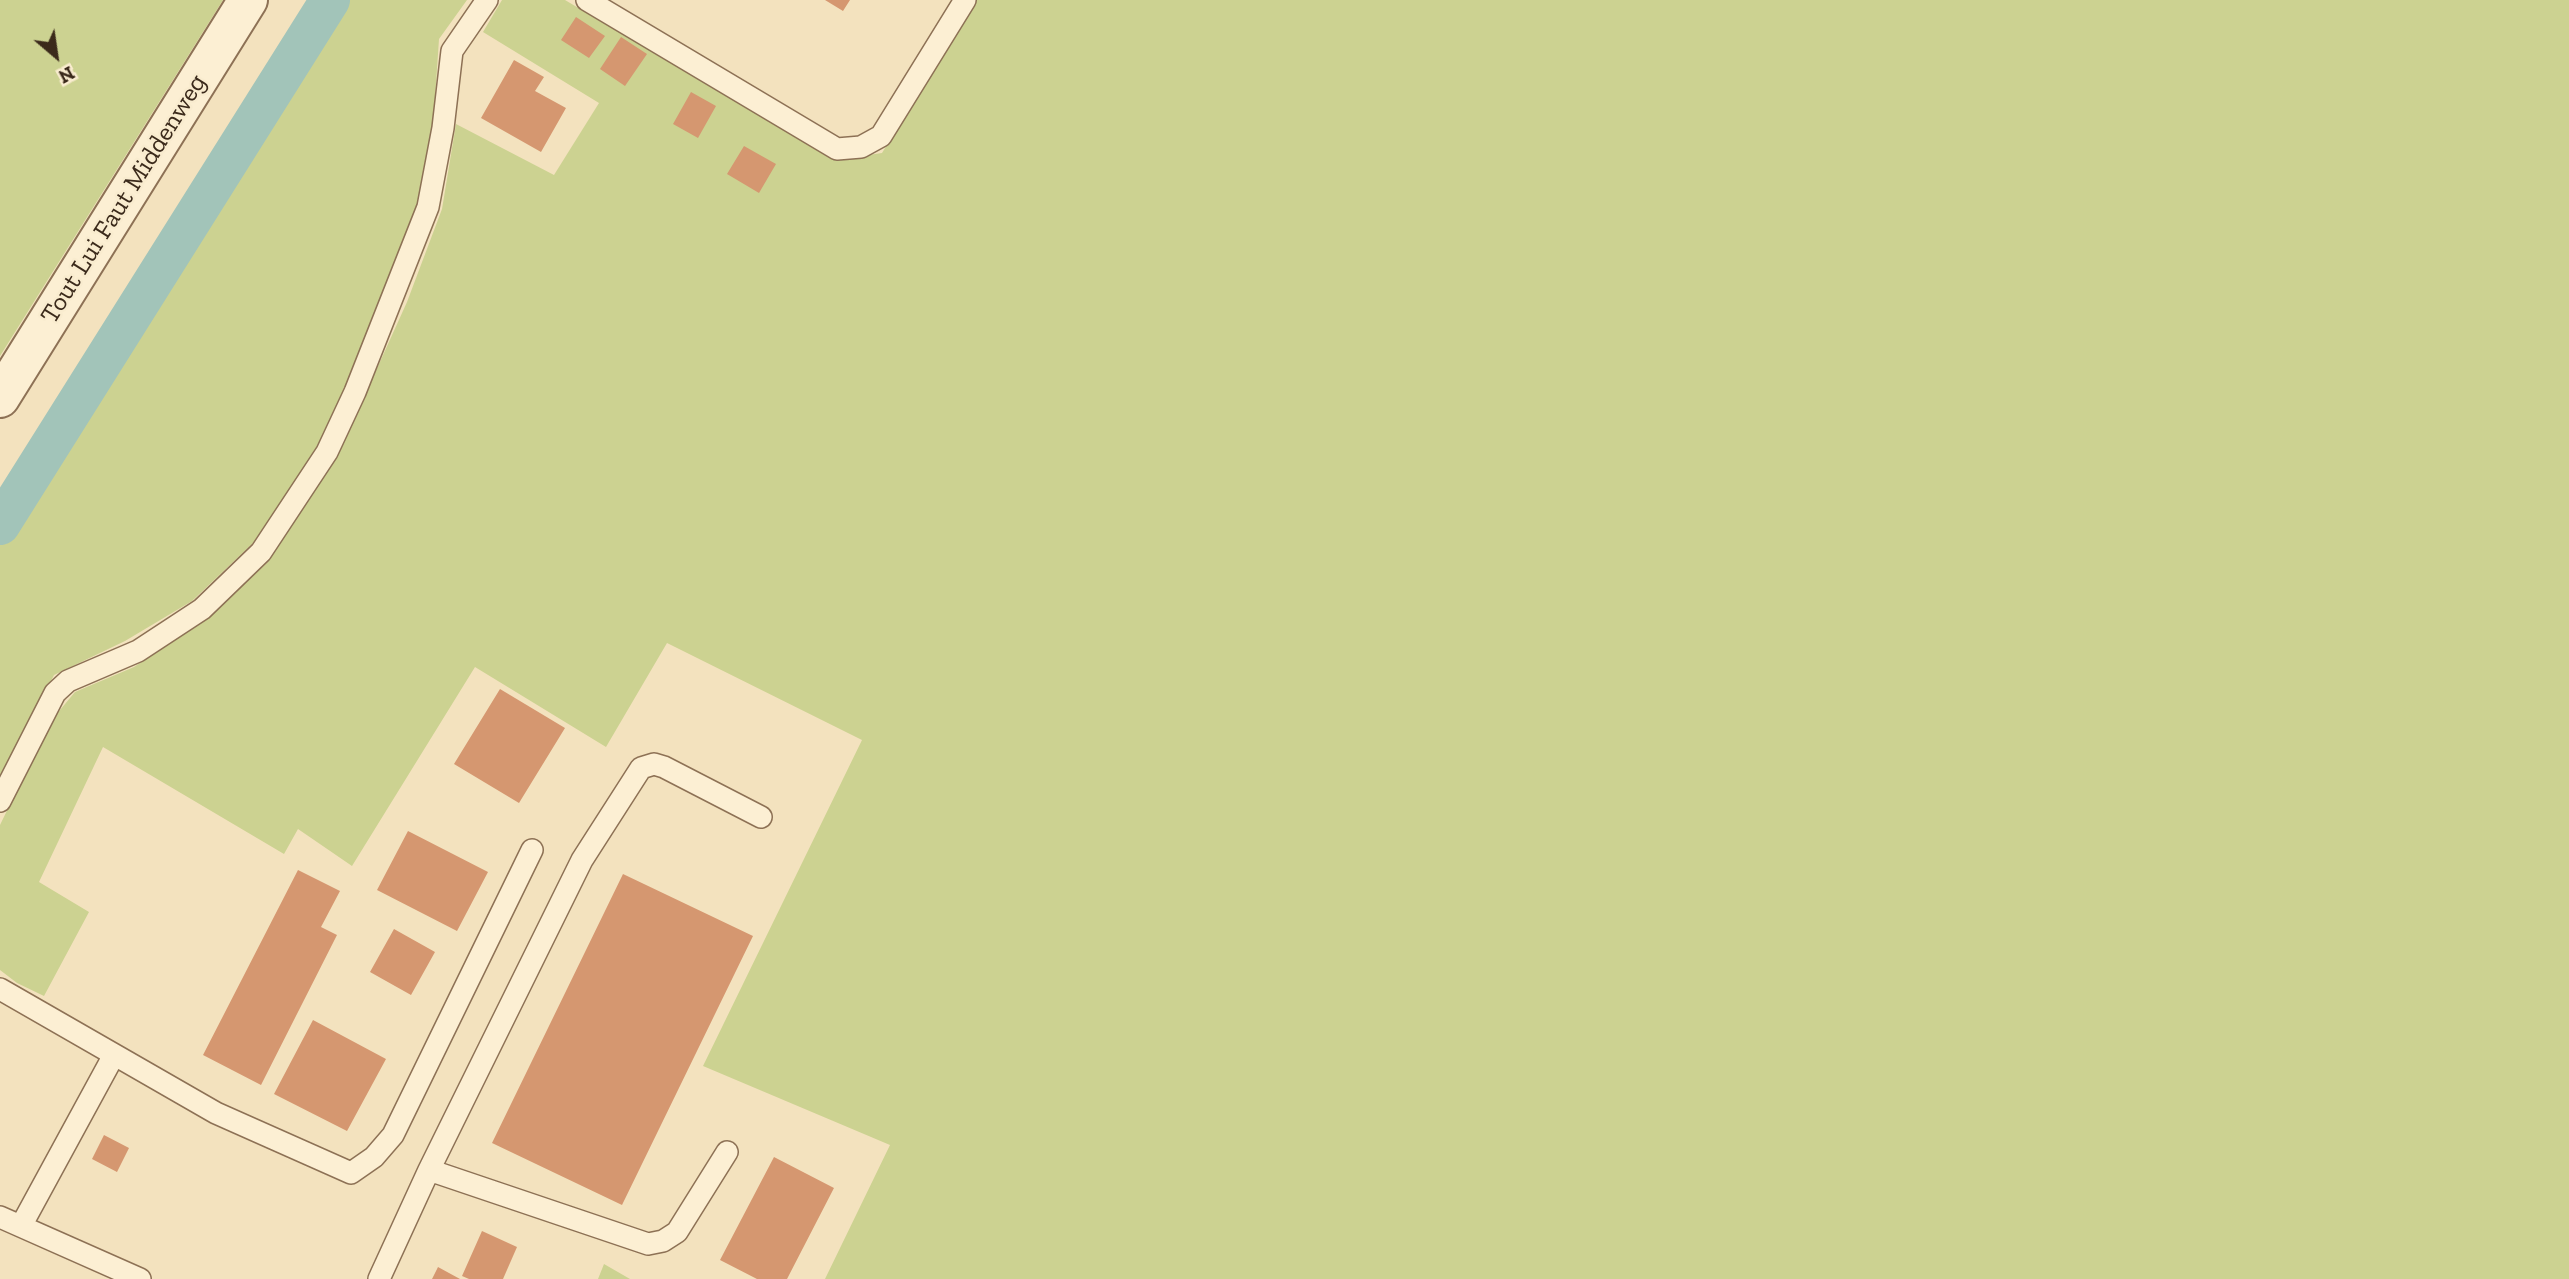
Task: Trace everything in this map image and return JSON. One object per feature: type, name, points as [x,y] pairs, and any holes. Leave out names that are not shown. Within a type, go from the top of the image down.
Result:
[{"type":"street","name":"Tout Lui Faut Middenweg","points":[[0,398],[248,0]]},
{"type":"lane","points":[[0,801],[55,693],[68,681],[138,650],[202,609],[261,552],[327,452],[355,392],[428,207],[443,128],[452,51],[487,0]]},
{"type":"lane","points":[[587,0],[837,149],[861,148],[881,136],[965,0]]},
{"type":"lane","points":[[379,1279],[429,1170],[582,860],[641,768],[654,764],[664,767],[761,817]]},
{"type":"lane","points":[[0,989],[216,1114],[351,1173],[374,1157],[393,1135],[532,850]]},
{"type":"lane","points":[[21,1226],[114,1055]]},
{"type":"lane","points":[[429,1170],[648,1244],[663,1241],[677,1232],[727,1152]]},
{"type":"lane","points":[[0,1217],[140,1279]]},
{"type":"green space","points":[[0,0],[223,0],[0,356]]},
{"type":"green space","points":[[330,0],[467,0],[439,39],[433,128],[417,206],[357,359],[319,446],[253,543],[192,601],[125,641],[54,675],[0,780],[0,525]]},
{"type":"green space","points":[[502,0],[565,0],[834,160],[882,153],[975,0],[2569,0],[2569,1279],[825,1279],[890,1145],[703,1066],[862,740],[667,643],[606,747],[475,667],[352,866],[298,829],[284,854],[103,747],[39,882],[89,912],[44,996],[17,983],[0,970],[0,825],[50,722],[75,692],[134,667],[202,622],[268,562],[346,437],[407,302],[442,209],[456,124],[554,175],[599,103],[483,32]]},
{"type":"green space","points":[[604,1264],[630,1279],[598,1279]]},
{"type":"building","points":[[825,0],[850,0],[843,11]]},
{"type":"building","points":[[576,17],[605,36],[589,58],[561,40]]},
{"type":"building","points":[[621,37],[647,54],[625,86],[600,69]]},
{"type":"building","points":[[514,60],[544,77],[535,91],[566,108],[541,152],[481,118]]},
{"type":"building","points":[[691,92],[716,106],[698,138],[673,124]]},
{"type":"building","points":[[744,146],[776,164],[759,193],[727,174]]},
{"type":"building","points":[[500,689],[565,728],[519,803],[454,764]]},
{"type":"building","points":[[408,831],[488,872],[457,931],[377,890]]},
{"type":"building","points":[[298,870],[340,891],[321,927],[337,935],[261,1085],[203,1055]]},
{"type":"building","points":[[623,874],[753,936],[622,1205],[492,1143]]},
{"type":"building","points":[[394,929],[435,952],[411,995],[370,972]]},
{"type":"building","points":[[313,1020],[386,1059],[347,1131],[274,1094]]},
{"type":"building","points":[[104,1135],[129,1148],[117,1172],[92,1159]]},
{"type":"building","points":[[774,1157],[834,1188],[787,1279],[757,1279],[720,1260]]},
{"type":"building","points":[[482,1231],[517,1247],[503,1279],[469,1279],[462,1276]]},
{"type":"building","points":[[438,1267],[460,1279],[432,1279]]},
{"type":"waterway","points":[[0,525],[330,0]]}]
